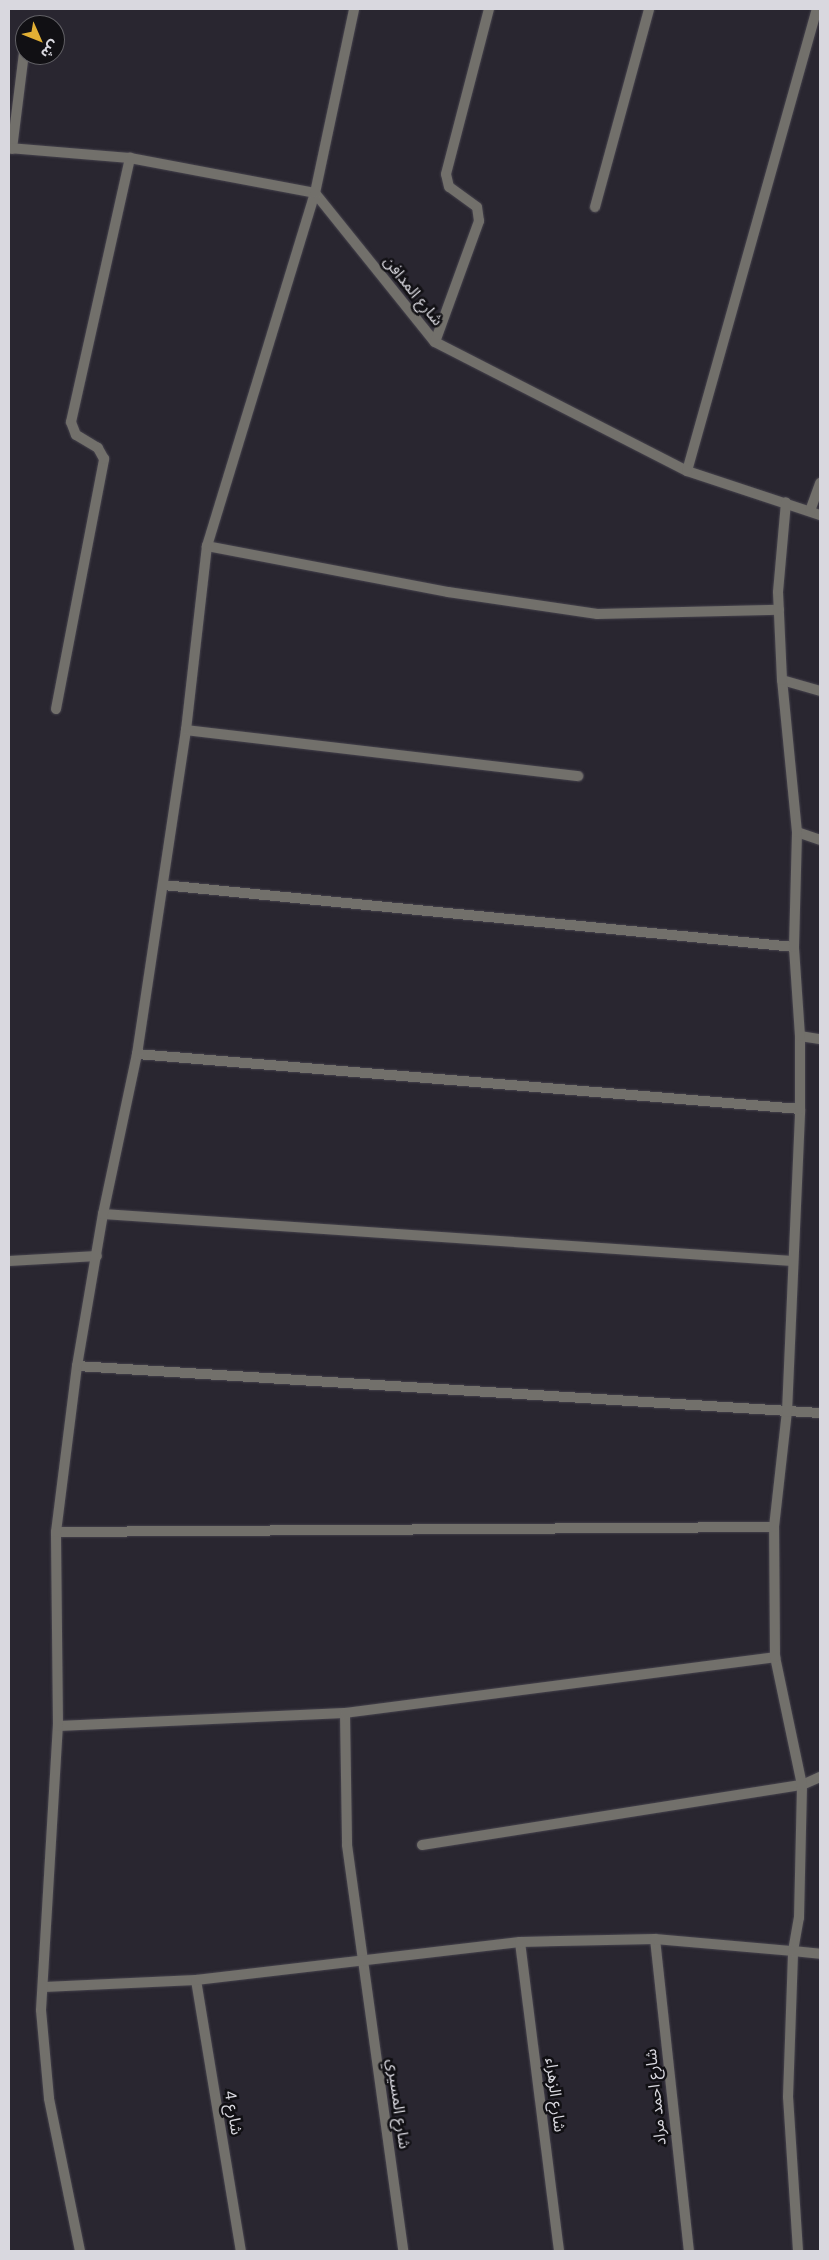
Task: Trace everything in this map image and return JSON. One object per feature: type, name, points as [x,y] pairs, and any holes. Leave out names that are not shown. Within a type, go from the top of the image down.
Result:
[{"type":"street","points":[[80,2251],[49,2098],[41,2010],[44,1987],[58,1726],[56,1532],[77,1366],[103,1214],[137,1054],[186,730],[207,546],[315,193],[354,9]]},
{"type":"street","points":[[435,342],[479,221],[477,207],[449,187],[446,174],[489,9]]},
{"type":"street","points":[[594,207],[649,9]]},
{"type":"street","points":[[687,471],[817,9]]},
{"type":"street","points":[[22,65],[10,149],[130,158],[315,193]]},
{"type":"street","points":[[56,709],[104,459],[98,448],[76,435],[71,422],[130,158]]},
{"type":"street","name":"شارع المدافن","points":[[315,193],[435,342],[687,471],[786,502],[820,515]]},
{"type":"street","points":[[810,511],[820,482]]},
{"type":"street","points":[[786,502],[779,610],[782,680],[797,832],[794,947],[800,1036],[800,1109],[787,1412],[774,1527],[775,1657],[802,1785],[799,1918],[793,1951],[788,2097],[798,2251]]},
{"type":"street","points":[[207,546],[448,592],[597,614],[779,610]]},
{"type":"street","points":[[782,680],[820,692]]},
{"type":"street","points":[[186,730],[578,776]]},
{"type":"street","points":[[797,832],[820,840]]},
{"type":"street","points":[[162,885],[794,947]]},
{"type":"street","points":[[800,1036],[820,1039]]},
{"type":"street","points":[[137,1054],[800,1109]]},
{"type":"street","points":[[103,1214],[792,1261]]},
{"type":"street","points":[[9,1262],[97,1256]]},
{"type":"street","points":[[77,1366],[820,1413]]},
{"type":"street","points":[[56,1532],[774,1527]]},
{"type":"street","points":[[58,1726],[344,1713],[775,1657]]},
{"type":"street","name":"شارع المسيري","points":[[344,1713],[347,1845],[403,2251]]},
{"type":"street","points":[[422,1845],[802,1785],[820,1776]]},
{"type":"street","points":[[44,1987],[196,1980],[520,1942],[656,1939],[820,1954]]},
{"type":"street","name":"شارع احمد مراد","points":[[656,1939],[668,2082],[689,2251]]},
{"type":"street","name":"شارع الزهراء","points":[[520,1942],[559,2251]]},
{"type":"street","name":"شارع 4","points":[[196,1980],[240,2251]]}]
